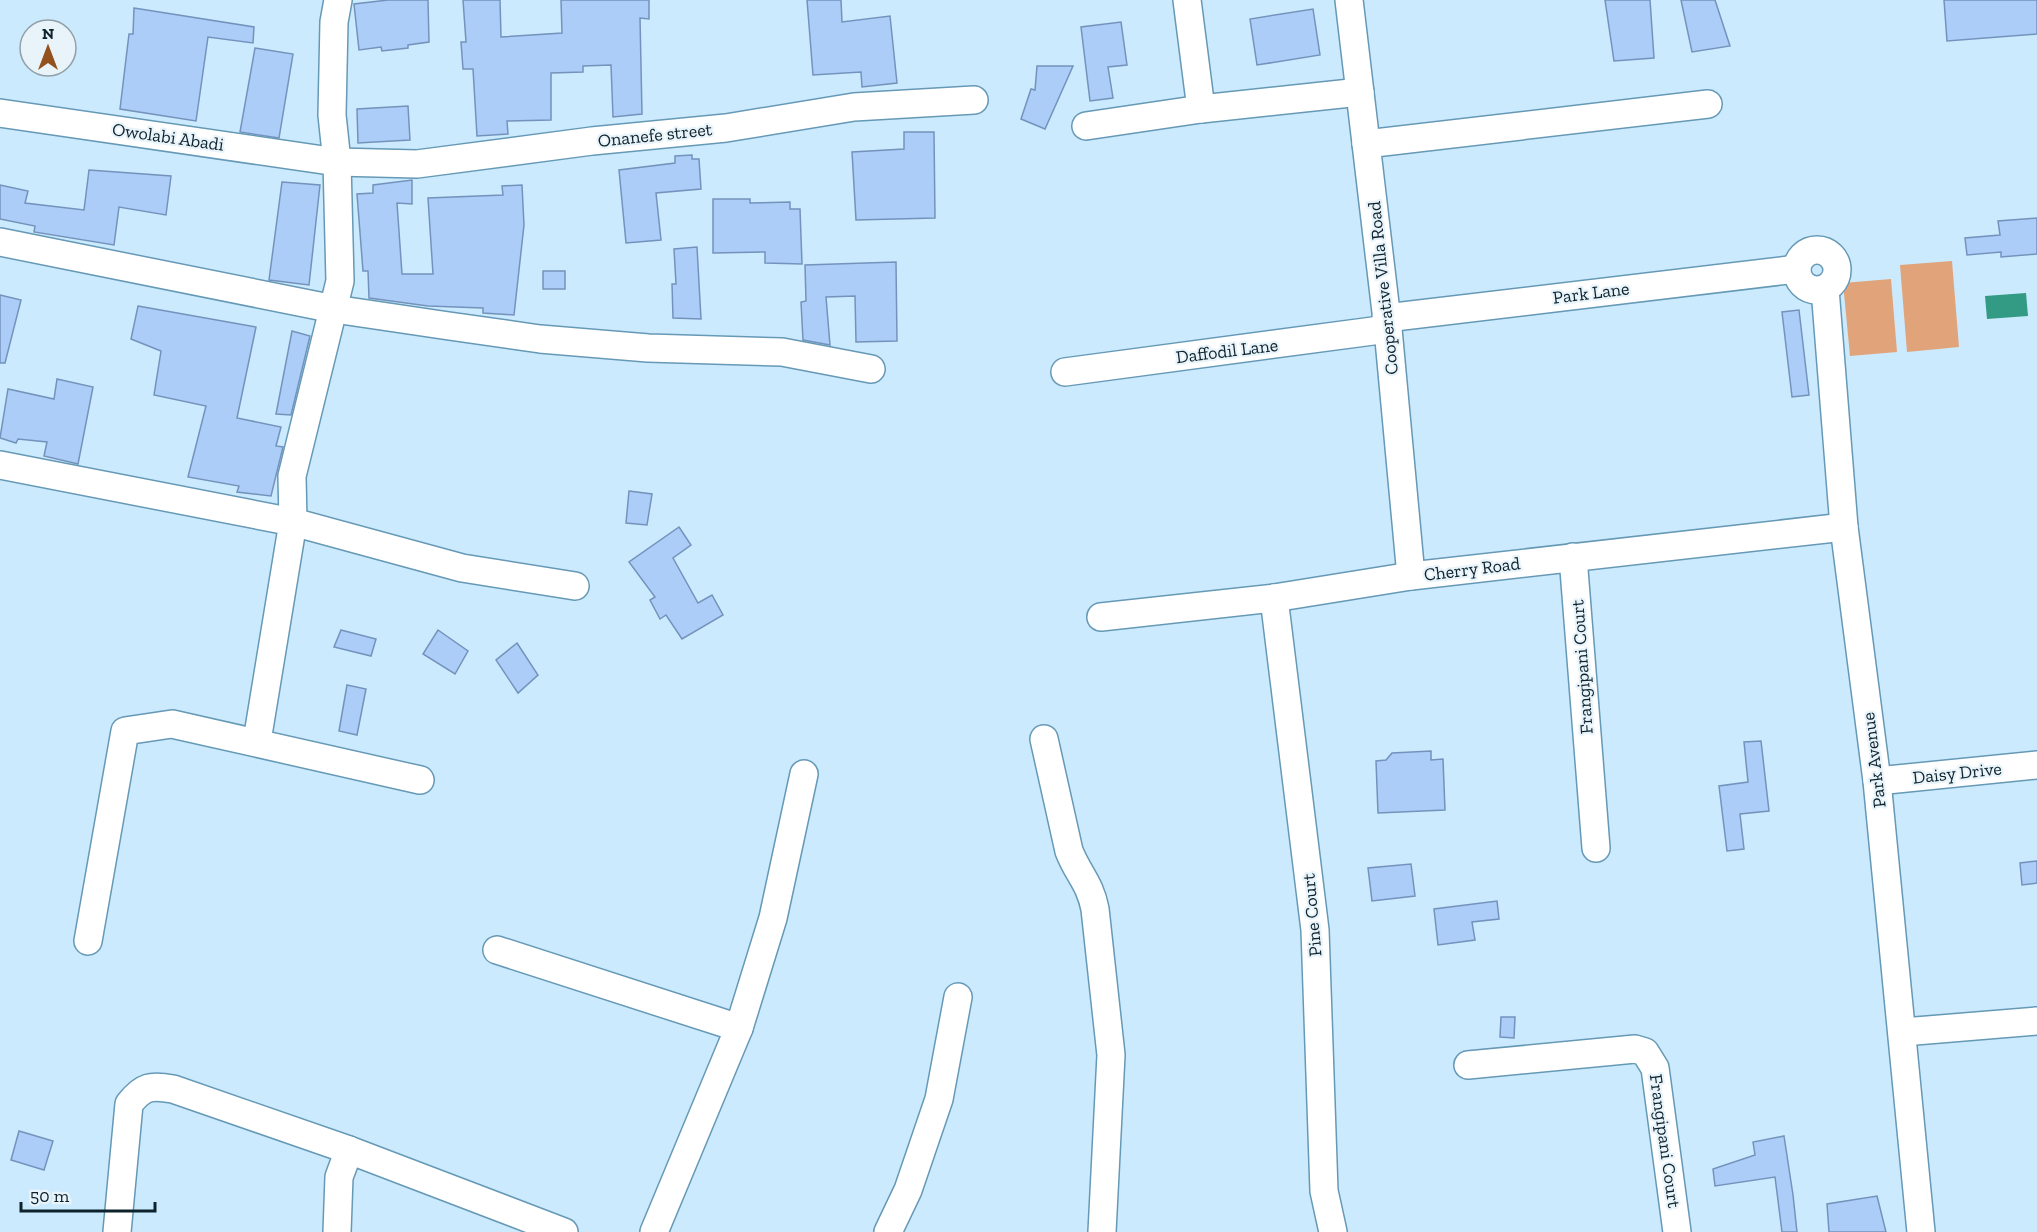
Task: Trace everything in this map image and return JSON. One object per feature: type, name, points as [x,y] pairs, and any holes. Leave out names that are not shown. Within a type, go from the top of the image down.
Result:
[{"type":"street","points":[[256,741],[293,522],[292,476],[340,281],[332,115],[334,22],[338,0]]},
{"type":"street","points":[[1187,0],[1202,109]]},
{"type":"street","name":"Cooperative Villa Road","points":[[1349,0],[1387,323],[1411,576]]},
{"type":"street","points":[[1086,126],[1202,109],[1360,92]]},
{"type":"street","name":"Onanefe street","points":[[336,162],[417,164],[592,141],[726,128],[854,107],[974,100]]},
{"type":"street","points":[[1366,144],[1708,104]]},
{"type":"street","name":"Owolabi Abadi","points":[[0,113],[336,162]]},
{"type":"street","points":[[0,242],[334,309],[540,339],[648,348],[782,352],[871,369]]},
{"type":"street","name":"Park Lane","points":[[1387,323],[1797,269]]},
{"type":"street","name":"Park Avenue","points":[[1797,269],[1800,282],[1811,290],[1825,289],[1844,528],[1877,781],[1921,1232]]},
{"type":"street","name":"Daffodil Lane","points":[[1065,372],[1387,323]]},
{"type":"street","points":[[0,465],[293,522],[462,568],[575,586]]},
{"type":"street","name":"Cherry Road","points":[[1101,617],[1274,598],[1411,576],[1844,528]]},
{"type":"street","name":"Frangipani Court","points":[[1573,557],[1596,848]]},
{"type":"street","name":"Pine Court","points":[[1274,598],[1315,930],[1324,1191],[1333,1232]]},
{"type":"street","points":[[88,940],[125,731],[172,724],[256,741],[420,780]]},
{"type":"street","points":[[1044,740],[1069,851],[1074,864],[1092,890],[1095,909],[1111,1055],[1102,1232]]},
{"type":"street","name":"Daisy Drive","points":[[1877,781],[2037,765]]},
{"type":"street","points":[[654,1232],[739,1028],[773,918],[804,774]]},
{"type":"street","points":[[497,950],[739,1028]]},
{"type":"street","points":[[888,1232],[908,1190],[939,1099],[958,997]]},
{"type":"street","points":[[1903,1032],[2037,1021]]},
{"type":"street","name":"Frangipani Court","points":[[1468,1065],[1635,1049],[1645,1052],[1655,1068],[1677,1232]]},
{"type":"street","points":[[117,1232],[129,1104],[139,1090],[157,1086],[173,1089],[349,1150],[555,1230]]},
{"type":"street","points":[[337,1232],[339,1177],[349,1150]]},
{"type":"shaded area","points":[[1952,261],[1959,347],[1907,352],[1900,265]]},
{"type":"shaded area","points":[[1891,279],[1897,352],[1850,356],[1843,283]]},
{"type":"shaded area","points":[[2026,293],[2028,316],[1987,319],[1985,296]]},
{"type":"building","points":[[388,0],[428,0],[429,42],[408,45],[408,48],[382,51],[381,47],[359,50],[354,4]]},
{"type":"building","points":[[463,0],[500,0],[501,37],[562,33],[561,0],[649,0],[649,19],[640,18],[642,114],[613,117],[611,65],[583,66],[583,72],[551,73],[551,120],[507,121],[508,134],[477,136],[473,69],[463,69],[461,42],[466,42]]},
{"type":"building","points":[[807,0],[841,0],[842,22],[890,16],[897,83],[862,87],[861,72],[813,75]]},
{"type":"building","points":[[1605,0],[1650,0],[1654,58],[1614,61]]},
{"type":"building","points":[[1681,0],[1715,0],[1730,46],[1692,52]]},
{"type":"building","points":[[1944,0],[2037,0],[2037,34],[1947,41]]},
{"type":"building","points":[[134,8],[254,27],[253,43],[208,37],[196,121],[120,109],[129,34],[133,34]]},
{"type":"building","points":[[1313,9],[1320,55],[1257,65],[1250,19]]},
{"type":"building","points":[[1121,22],[1127,65],[1108,67],[1113,98],[1090,101],[1081,27]]},
{"type":"building","points":[[255,48],[293,54],[279,138],[240,132]]},
{"type":"building","points":[[1037,66],[1073,66],[1045,129],[1021,119],[1031,89],[1035,90]]},
{"type":"building","points":[[408,106],[410,140],[358,143],[357,109]]},
{"type":"building","points":[[904,132],[934,132],[935,218],[856,220],[852,152],[904,149]]},
{"type":"building","points":[[692,155],[692,159],[699,159],[701,189],[656,193],[661,240],[626,243],[619,170],[675,163],[675,156]]},
{"type":"building","points":[[89,170],[171,176],[166,215],[119,207],[114,245],[34,232],[35,226],[0,219],[0,185],[28,191],[25,203],[84,210]]},
{"type":"building","points":[[412,180],[412,204],[397,203],[402,274],[433,274],[428,198],[503,195],[502,186],[522,185],[524,225],[514,315],[483,313],[483,308],[428,306],[369,298],[368,271],[363,271],[357,194],[373,193],[373,185]]},
{"type":"building","points":[[282,182],[320,185],[309,285],[269,280]]},
{"type":"building","points":[[713,199],[750,199],[750,203],[790,202],[790,209],[800,209],[802,264],[765,263],[765,252],[713,253]]},
{"type":"building","points":[[2037,218],[2037,254],[2001,257],[2001,252],[1967,255],[1965,238],[2000,235],[1998,221]]},
{"type":"building","points":[[697,247],[701,319],[673,318],[672,284],[676,284],[674,249]]},
{"type":"building","points":[[896,262],[897,341],[856,342],[855,296],[826,297],[830,345],[803,340],[801,302],[806,301],[805,265]]},
{"type":"building","points":[[543,271],[565,271],[565,289],[543,289]]},
{"type":"building","points":[[0,295],[21,300],[5,363],[0,363]]},
{"type":"building","points":[[138,306],[256,327],[237,418],[281,427],[276,446],[283,447],[271,496],[237,492],[239,486],[188,477],[206,406],[154,395],[161,351],[131,339]]},
{"type":"building","points":[[1799,310],[1809,395],[1792,397],[1782,312]]},
{"type":"building","points":[[292,331],[310,336],[291,415],[276,414]]},
{"type":"building","points":[[57,379],[93,387],[78,464],[44,456],[47,442],[18,439],[16,443],[0,438],[8,389],[54,399]]},
{"type":"building","points":[[629,491],[652,494],[647,525],[626,523]]},
{"type":"building","points":[[679,527],[691,545],[673,558],[698,603],[712,595],[723,615],[682,639],[666,615],[660,619],[650,600],[655,597],[629,562]]},
{"type":"building","points":[[341,630],[376,639],[371,656],[334,647]]},
{"type":"building","points":[[438,630],[468,651],[455,674],[423,654]]},
{"type":"building","points":[[517,643],[538,675],[518,693],[496,660]]},
{"type":"building","points":[[347,685],[366,689],[357,735],[339,731]]},
{"type":"building","points":[[1761,741],[1769,811],[1740,814],[1744,849],[1727,851],[1719,786],[1748,782],[1744,742]]},
{"type":"building","points":[[1431,751],[1431,760],[1443,759],[1445,810],[1378,813],[1376,761],[1386,760],[1392,753]]},
{"type":"building","points":[[2037,861],[2037,883],[2022,885],[2020,863]]},
{"type":"building","points":[[1411,864],[1415,896],[1372,901],[1368,868]]},
{"type":"building","points":[[1497,901],[1499,919],[1472,922],[1475,940],[1438,945],[1434,909]]},
{"type":"building","points":[[1501,1017],[1515,1017],[1514,1038],[1500,1037]]},
{"type":"building","points":[[19,1131],[53,1141],[44,1170],[11,1160]]},
{"type":"building","points":[[1784,1136],[1797,1232],[1782,1232],[1775,1177],[1715,1186],[1713,1169],[1755,1155],[1753,1142]]},
{"type":"building","points":[[1877,1196],[1886,1232],[1829,1232],[1827,1204]]}]
